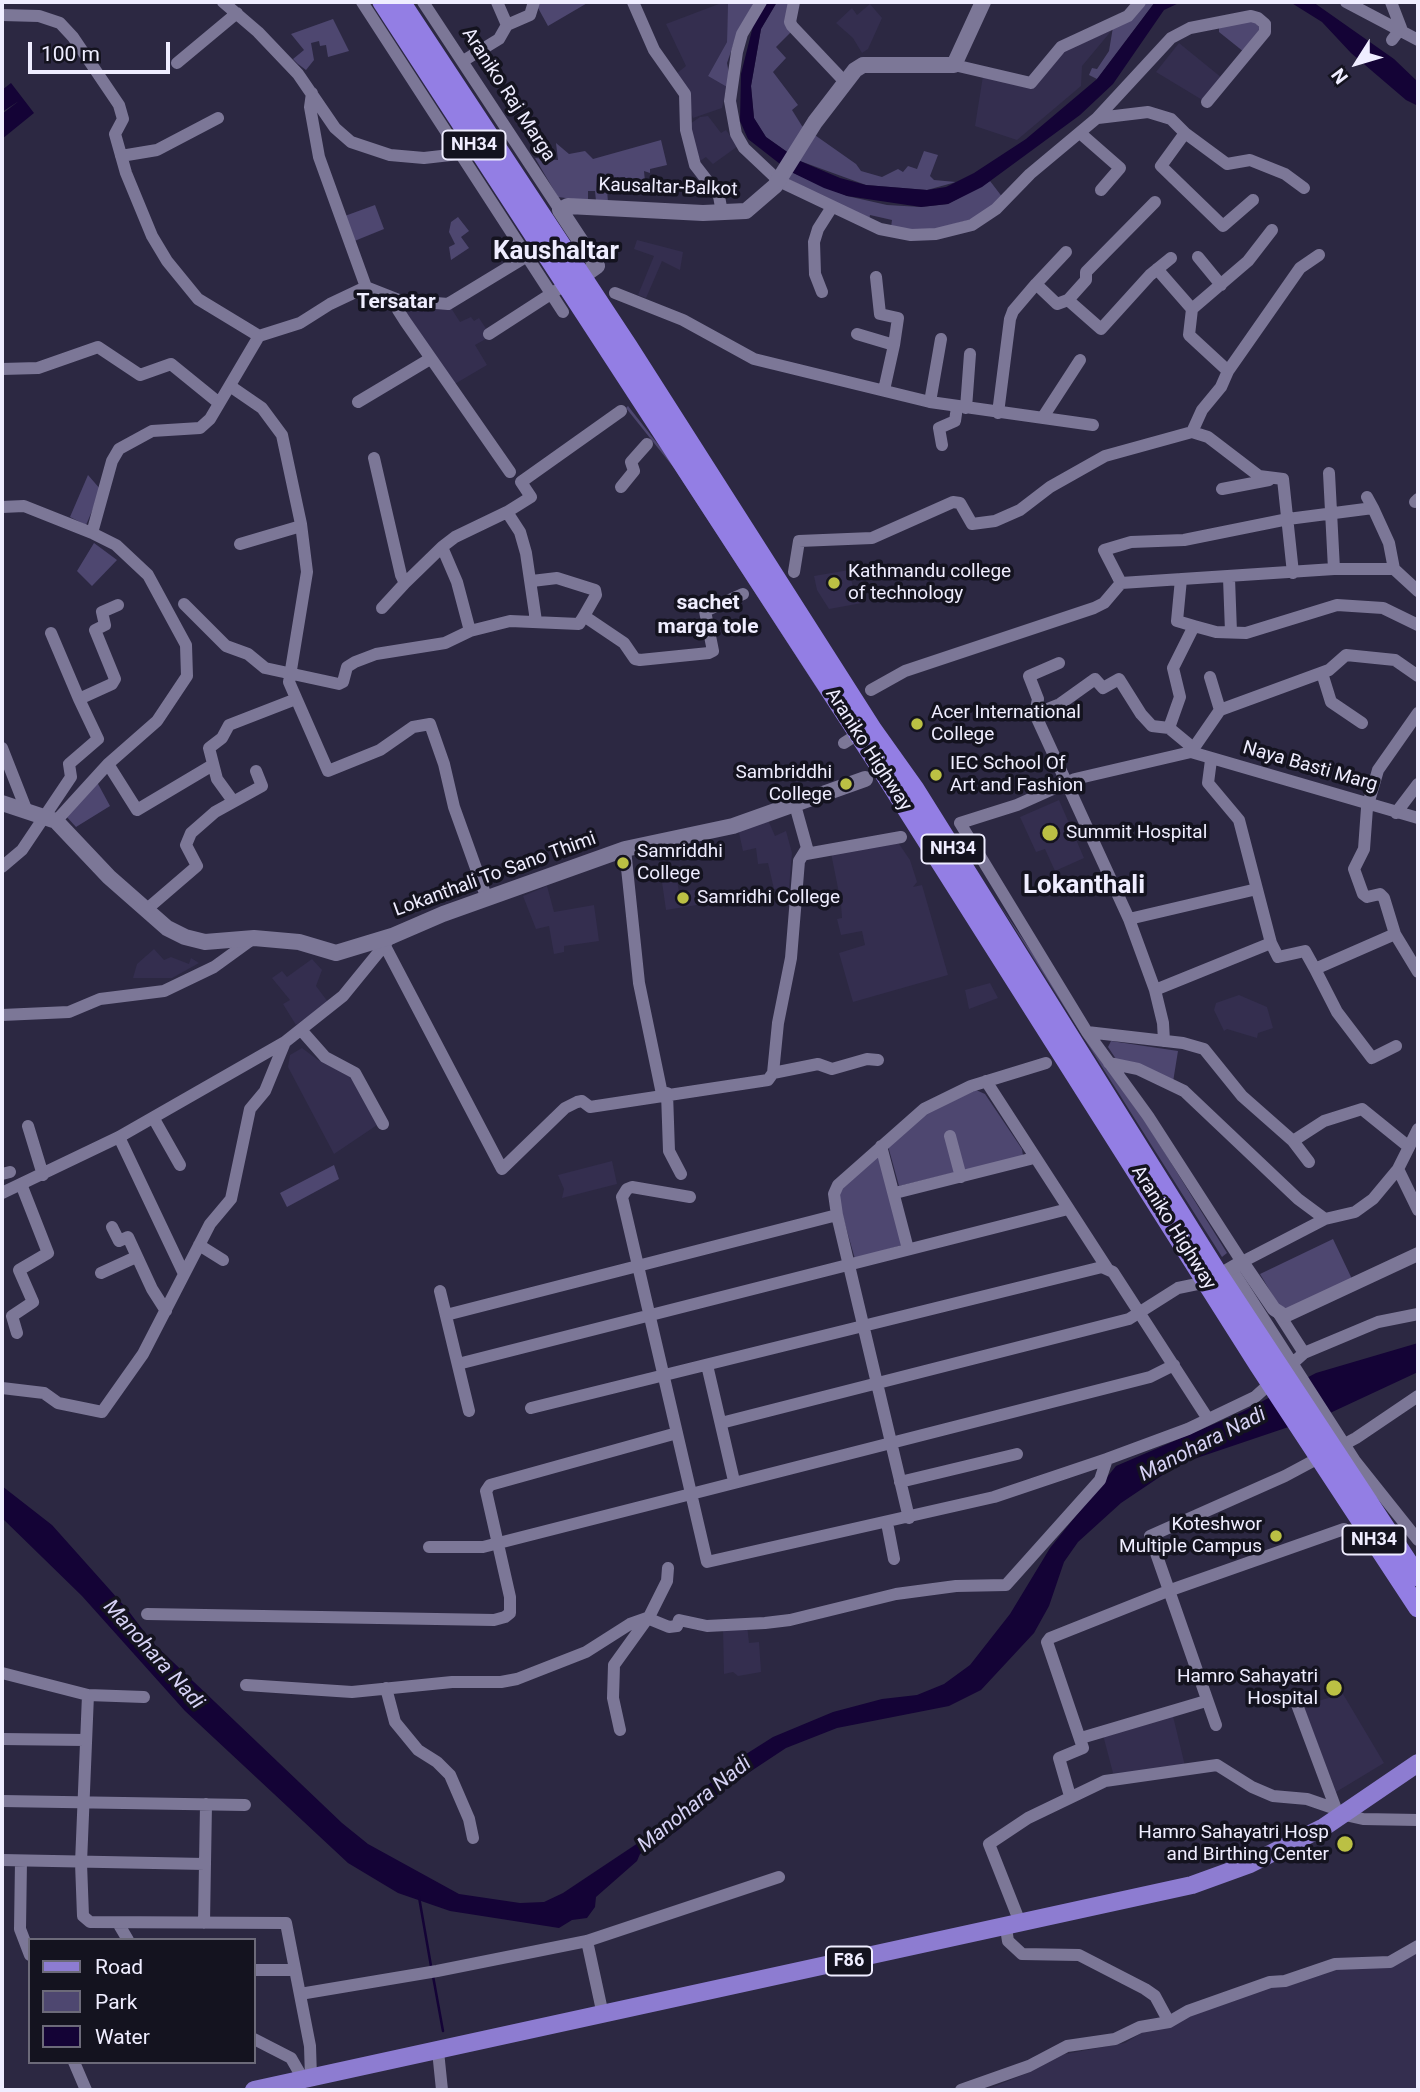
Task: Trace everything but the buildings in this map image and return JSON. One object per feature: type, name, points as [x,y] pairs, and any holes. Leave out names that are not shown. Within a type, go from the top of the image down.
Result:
[{"type":"highway","name":"Araniko Highway","points":[[382,2],[574,281]]},
{"type":"highway","name":"Araniko Highway","points":[[401,2],[858,736],[1225,1272],[1272,1358],[1347,1466],[1418,1577]]},
{"type":"highway","name":"Araniko Highway","points":[[1347,1466],[1418,1608]]},
{"type":"main road","points":[[954,65],[983,2]]},
{"type":"main road","name":"Kausaltar-Balkot","points":[[560,209],[568,206],[739,213],[752,208],[780,178],[844,81],[863,65],[954,65]]},
{"type":"main road","points":[[560,209],[574,281]]},
{"type":"main road","name":"Lokanthali To Sano Thimi","points":[[388,941],[443,914],[625,849],[733,826],[865,779]]},
{"type":"main road","points":[[2,803],[26,808],[50,818],[93,862],[167,928],[185,937],[205,942],[254,938],[299,942],[336,953],[388,941]]},
{"type":"main road","name":"F86","points":[[254,2090],[1192,1885],[1280,1850],[1418,1763]]},
{"type":"street","points":[[223,2],[237,13],[312,93],[335,128],[362,147],[390,155],[424,158],[459,154]]},
{"type":"street","points":[[362,2],[527,256],[574,281]]},
{"type":"street","name":"Araniko Raj Marga","points":[[423,2],[560,209]]},
{"type":"street","points":[[497,2],[508,25]]},
{"type":"street","points":[[463,61],[499,39],[508,25],[530,15],[534,2]]},
{"type":"street","points":[[633,2],[654,50],[685,94],[686,130],[695,165],[719,196],[722,213]]},
{"type":"street","points":[[761,2],[742,34],[737,52],[731,115],[744,148],[780,178],[832,207],[880,229],[911,235],[961,230],[996,209],[1030,174],[1097,118],[1180,32],[1251,16],[1258,19],[1265,24],[1265,32],[1208,103]]},
{"type":"street","points":[[794,2],[790,14],[792,26],[844,81]]},
{"type":"street","points":[[954,65],[1031,83],[1061,47],[1121,20],[1140,2]]},
{"type":"street","points":[[1346,2],[1376,20],[1401,28],[1418,40]]},
{"type":"street","points":[[1391,2],[1401,28]]},
{"type":"street","points":[[177,62],[237,13]]},
{"type":"street","points":[[2,15],[39,16],[66,28],[119,105],[123,119],[115,134],[152,236],[178,276],[198,299],[259,336]]},
{"type":"street","points":[[1392,40],[1401,28]]},
{"type":"street","points":[[312,93],[310,107],[319,157],[366,287]]},
{"type":"street","points":[[1097,118],[1117,113],[1158,113],[1171,119],[1185,133],[1227,164],[1245,159],[1258,162],[1285,174],[1304,188]]},
{"type":"street","points":[[121,156],[157,150],[218,118]]},
{"type":"street","points":[[1080,133],[1120,168],[1101,190]]},
{"type":"street","points":[[1185,133],[1161,166],[1223,226],[1252,200]]},
{"type":"street","points":[[1036,284],[1057,304],[1063,304],[1086,280],[1086,272],[1155,202]]},
{"type":"street","points":[[822,292],[815,274],[814,242],[818,229],[832,207]]},
{"type":"street","points":[[1228,371],[1189,335],[1188,321],[1192,309],[1248,261],[1272,230]]},
{"type":"street","points":[[998,413],[1013,311],[1066,252]]},
{"type":"street","points":[[1192,432],[1202,410],[1221,387],[1228,371],[1300,268],[1319,255]]},
{"type":"street","points":[[92,533],[112,461],[119,449],[152,431],[200,428],[210,419],[259,336],[300,323],[330,303],[366,287],[399,300],[433,305],[455,302],[527,256]]},
{"type":"street","points":[[1198,257],[1221,285]]},
{"type":"street","points":[[1068,300],[1101,329],[1157,269],[1171,258]]},
{"type":"street","points":[[1157,269],[1192,309]]},
{"type":"street","points":[[876,277],[880,314],[898,318],[884,390]]},
{"type":"street","points":[[564,312],[574,281]]},
{"type":"street","points":[[489,334],[574,281]]},
{"type":"street","points":[[615,293],[683,320],[754,359],[930,402],[1093,425]]},
{"type":"street","points":[[399,300],[400,314],[510,472]]},
{"type":"street","points":[[857,334],[894,345]]},
{"type":"street","points":[[930,402],[941,339]]},
{"type":"street","points":[[2,369],[38,368],[98,347],[140,375],[171,364],[219,404]]},
{"type":"street","points":[[942,445],[939,428],[955,421],[961,408],[970,354]]},
{"type":"street","points":[[358,402],[430,359]]},
{"type":"street","points":[[1043,417],[1080,360]]},
{"type":"street","points":[[230,386],[262,408],[282,435],[302,526],[307,572],[289,673],[290,687],[328,771],[380,750],[413,727],[430,724],[444,764],[454,807],[487,899]]},
{"type":"street","points":[[383,608],[442,547],[455,537],[531,497],[521,482],[621,411]]},
{"type":"street","points":[[794,572],[799,541],[872,538],[953,502],[960,503],[972,524],[995,521],[1020,510],[1050,487],[1105,456],[1192,432],[1212,440],[1259,476],[1279,478],[1284,483],[1293,573]]},
{"type":"street","points":[[621,487],[634,471],[631,463],[647,444]]},
{"type":"street","points":[[374,458],[405,583]]},
{"type":"street","points":[[1329,473],[1334,569]]},
{"type":"street","points":[[1222,489],[1279,478]]},
{"type":"street","points":[[1121,583],[1104,550],[1131,542],[1184,540],[1370,502],[1389,544],[1394,569],[1418,592]]},
{"type":"street","points":[[2,507],[24,506],[116,545],[148,575],[188,653],[187,676],[176,698],[157,720],[50,818],[22,850],[2,867]]},
{"type":"street","points":[[507,512],[520,532],[532,581],[536,621]]},
{"type":"street","points":[[240,544],[302,526]]},
{"type":"street","points":[[442,547],[457,582],[470,631]]},
{"type":"street","points":[[871,690],[905,671],[1094,608],[1104,603],[1121,583],[1334,569],[1394,569]]},
{"type":"street","points":[[184,604],[226,646],[248,654],[265,668],[339,684],[347,667],[376,654],[445,643],[470,631],[510,621],[579,624],[596,595],[595,590],[557,578],[532,581]]},
{"type":"street","points":[[1229,578],[1231,632]]},
{"type":"street","points":[[1181,579],[1177,621],[1194,626],[1247,633],[1337,605],[1383,608],[1418,625]]},
{"type":"street","points":[[584,616],[624,643],[635,659],[700,654],[713,651],[705,611],[743,594]]},
{"type":"street","points":[[79,699],[112,684],[115,679],[95,630],[105,625],[102,612],[118,605]]},
{"type":"street","points":[[1169,728],[1180,697],[1173,668],[1194,626]]},
{"type":"street","points":[[50,818],[70,775],[69,764],[98,739],[51,633]]},
{"type":"street","points":[[1418,676],[1395,660],[1346,655],[1322,673],[1220,709],[1191,749],[1066,784],[1017,805],[960,823],[1087,1032],[1148,1116],[1225,1272],[1285,1316],[1418,1254]]},
{"type":"street","points":[[1059,663],[1029,676],[1038,699],[1035,714],[1129,919],[1154,990],[1164,1041]]},
{"type":"street","points":[[1322,673],[1331,702],[1362,723]]},
{"type":"street","points":[[1210,677],[1220,709]]},
{"type":"street","name":"Naya Basti Marg","points":[[1035,714],[1060,704],[1096,679],[1103,688],[1119,679],[1141,714],[1152,726],[1169,728],[1191,749],[1211,760],[1418,818]]},
{"type":"street","points":[[233,801],[211,765],[209,748],[222,738],[229,725],[296,699]]},
{"type":"street","points":[[1418,713],[1378,770],[1368,802],[1364,849],[1356,861],[1356,878],[1367,897],[1380,894],[1384,898],[1395,934],[1418,972]]},
{"type":"street","points":[[2,748],[26,808]]},
{"type":"street","points":[[1211,760],[1208,782],[1239,820],[1271,943],[1278,957],[1305,951],[1337,1012],[1372,1058],[1396,1046]]},
{"type":"street","points":[[62,762],[70,775]]},
{"type":"street","points":[[108,764],[137,810],[211,765]]},
{"type":"street","points":[[147,909],[197,866],[186,845],[191,833],[233,801],[262,786],[256,771]]},
{"type":"street","points":[[1396,813],[1418,785]]},
{"type":"street","points":[[388,941],[502,1169],[565,1108],[577,1102],[582,1101],[590,1107],[768,1080],[773,1073],[778,1024],[791,958],[799,861],[806,854],[808,843],[795,805]]},
{"type":"street","points":[[806,854],[901,837]]},
{"type":"street","points":[[625,849],[639,983],[664,1094],[669,1151],[681,1174]]},
{"type":"street","points":[[1129,919],[1257,889]]},
{"type":"street","points":[[1315,969],[1395,934]]},
{"type":"street","points":[[2,1015],[69,1012],[100,999],[164,991],[214,967],[254,938]]},
{"type":"street","name":"Lokanthali To Sano Thimi","points":[[2,1193],[154,1119],[302,1031],[343,996],[388,941]]},
{"type":"street","points":[[1154,990],[1271,943]]},
{"type":"street","points":[[302,1031],[325,1057],[355,1073],[383,1124]]},
{"type":"street","points":[[1087,1032],[1164,1041],[1204,1049],[1242,1096],[1293,1141],[1309,1162]]},
{"type":"street","points":[[2,1388],[44,1393],[58,1404],[102,1412],[143,1354],[210,1224],[231,1199],[250,1109],[265,1091],[285,1042]]},
{"type":"street","points":[[773,1073],[818,1064],[832,1069],[867,1059],[878,1060]]},
{"type":"street","points":[[909,1518],[837,1216],[836,1189],[930,1104],[986,1081],[1046,1063]]},
{"type":"street","points":[[1109,1063],[1138,1069],[1184,1091],[1298,1199],[1325,1219]]},
{"type":"street","points":[[986,1081],[1034,1158],[1140,1313],[1208,1419]]},
{"type":"street","points":[[1293,1141],[1324,1121],[1362,1109],[1409,1147]]},
{"type":"street","points":[[154,1119],[180,1165]]},
{"type":"street","points":[[28,1126],[43,1175]]},
{"type":"street","points":[[721,1423],[1063,1338],[1140,1313],[1178,1288],[1225,1272],[1325,1219],[1355,1212],[1373,1199],[1398,1169],[1418,1129]]},
{"type":"street","points":[[950,1136],[961,1177]]},
{"type":"street","points":[[119,1137],[184,1274]]},
{"type":"street","points":[[881,1146],[908,1249]]},
{"type":"street","points":[[895,1193],[1034,1158]]},
{"type":"street","points":[[1398,1169],[1413,1186],[1418,1210]]},
{"type":"street","points":[[17,1333],[12,1316],[33,1302],[19,1270],[48,1253],[21,1184]]},
{"type":"street","points":[[690,1196],[632,1187],[623,1193],[706,1562],[994,1497],[1107,1460],[1255,1397],[1304,1353],[1378,1322],[1418,1314]]},
{"type":"street","points":[[458,1364],[1068,1209]]},
{"type":"street","points":[[446,1315],[837,1216]]},
{"type":"street","points":[[112,1227],[119,1241],[128,1237],[166,1311]]},
{"type":"street","points":[[199,1245],[223,1260]]},
{"type":"street","points":[[101,1273],[136,1257]]},
{"type":"street","points":[[531,1408],[1099,1267],[1107,1268]]},
{"type":"street","points":[[440,1291],[469,1411]]},
{"type":"street","points":[[1279,1314],[1304,1353]]},
{"type":"street","points":[[707,1365],[734,1481]]},
{"type":"street","points":[[429,1547],[483,1547],[1150,1377],[1174,1365]]},
{"type":"street","points":[[1216,1725],[1150,1536],[1285,1476],[1356,1438],[1418,1396]]},
{"type":"street","points":[[147,1614],[494,1620],[505,1618],[510,1613],[510,1597],[486,1491],[490,1485],[677,1433]]},
{"type":"street","points":[[900,1482],[1017,1454]]},
{"type":"street","points":[[246,1685],[352,1692],[517,1679],[586,1652],[630,1624],[647,1618],[669,1627],[677,1626],[679,1620],[707,1626],[765,1623],[790,1620],[896,1594],[956,1586],[1006,1585],[1100,1480],[1107,1460]]},
{"type":"street","points":[[1347,1466],[1395,1507],[1418,1540]]},
{"type":"street","points":[[887,1522],[894,1559]]},
{"type":"street","points":[[1070,1796],[1059,1758],[1079,1752],[1083,1748],[1047,1642],[1168,1591],[1344,1529]]},
{"type":"street","points":[[620,1730],[613,1698],[614,1665],[647,1618],[667,1581],[668,1568]]},
{"type":"street","points":[[2,1673],[88,1695],[144,1697]]},
{"type":"street","points":[[386,1688],[395,1723],[418,1750],[437,1762],[450,1775],[469,1819],[473,1838]]},
{"type":"street","points":[[88,1695],[81,1863],[83,1916],[90,1922],[118,1923],[286,1923],[310,2046],[307,2078]]},
{"type":"street","points":[[1081,1738],[1206,1701]]},
{"type":"street","points":[[1296,1702],[1340,1812]]},
{"type":"street","points":[[2,1739],[85,1740]]},
{"type":"street","points":[[1169,2022],[1155,1997],[1079,1955],[1021,1954],[1009,1941],[1014,1926],[989,1844],[1019,1823],[1070,1796],[1121,1777],[1217,1765],[1252,1787],[1273,1796],[1307,1799],[1340,1812],[1418,1820]]},
{"type":"street","points":[[2,1801],[245,1805]]},
{"type":"street","points":[[204,1923],[206,1804]]},
{"type":"street","points":[[2,1860],[205,1864]]},
{"type":"street","points":[[21,1861],[20,1929],[28,1950]]},
{"type":"street","points":[[300,1994],[437,1971],[587,1941],[779,1877]]},
{"type":"street","points":[[118,1923],[127,1938]]},
{"type":"street","points":[[587,1941],[603,2015]]},
{"type":"street","points":[[961,2090],[1029,2066],[1067,2046],[1115,2039],[1140,2027],[1169,2022],[1188,2011],[1270,1982],[1285,1981],[1335,1964],[1390,1962],[1418,1946]]},
{"type":"street","points":[[256,1970],[295,1970]]},
{"type":"street","points":[[256,2040],[291,2058],[307,2078]]},
{"type":"street","points":[[438,2051],[442,2090]]},
{"type":"street","points":[[75,2064],[86,2090]]},
{"type":"shaded area","points":[[728,2],[727,42],[708,76],[727,87],[722,108],[693,118],[676,74],[686,66],[666,24]]},
{"type":"shaded area","points":[[870,4],[882,18],[868,49],[862,53],[853,38],[836,23],[852,8],[857,15]]},
{"type":"shaded area","points":[[1112,30],[1082,66],[1081,86],[1017,140],[975,126],[983,76],[1024,86],[1059,53]]},
{"type":"shaded area","points":[[1179,43],[1222,78],[1204,101],[1156,72]]},
{"type":"shaded area","points":[[708,116],[721,133],[726,130],[738,146],[713,164],[706,157],[700,161],[687,126],[700,117]]},
{"type":"shaded area","points":[[637,240],[683,252],[680,270],[662,261],[646,298],[638,295],[654,256],[634,249]]},
{"type":"shaded area","points":[[406,306],[451,308],[460,322],[471,317],[474,321],[479,318],[491,336],[475,345],[487,365],[453,385],[407,313]]},
{"type":"shaded area","name":"Kathmandu college of technology","points":[[849,570],[854,592],[865,594],[862,603],[829,609],[817,590],[814,576]]},
{"type":"shaded area","name":"Summit Hospital","points":[[1059,800],[1084,858],[1055,871],[1045,849],[1036,852],[1020,817]]},
{"type":"shaded area","points":[[768,820],[775,836],[786,831],[792,853],[789,888],[774,889],[768,863],[758,864],[756,848],[743,851],[738,828]]},
{"type":"shaded area","points":[[897,841],[910,860],[917,882],[913,887],[922,885],[948,975],[853,1002],[839,953],[865,945],[862,931],[841,935],[837,919],[842,918],[841,903],[831,853]]},
{"type":"shaded area","name":"Samridhi College","points":[[677,880],[679,892],[701,889],[703,904],[666,910],[662,882]]},
{"type":"shaded area","points":[[547,886],[554,912],[594,905],[599,941],[564,946],[564,952],[554,954],[549,926],[536,929],[523,896]]},
{"type":"shaded area","points":[[154,949],[164,960],[171,957],[189,964],[191,958],[199,963],[172,978],[133,978],[137,964]]},
{"type":"shaded area","points":[[312,959],[322,970],[316,986],[328,1002],[296,1025],[283,1004],[290,1000],[272,978],[282,971],[287,977]]},
{"type":"shaded area","points":[[990,983],[998,998],[969,1009],[965,990]]},
{"type":"shaded area","points":[[1239,995],[1267,1007],[1273,1028],[1258,1033],[1257,1038],[1227,1029],[1224,1031],[1214,1010],[1216,1003]]},
{"type":"shaded area","points":[[302,1048],[318,1060],[348,1070],[380,1123],[334,1154],[288,1067],[290,1055]]},
{"type":"shaded area","points":[[612,1161],[617,1184],[562,1198],[564,1189],[558,1175]]},
{"type":"shaded area","points":[[747,1625],[749,1643],[759,1642],[761,1672],[738,1676],[733,1672],[724,1674],[723,1628]]},
{"type":"shaded area","points":[[1343,1694],[1384,1763],[1336,1792],[1303,1705]]},
{"type":"shaded area","points":[[1172,1712],[1185,1766],[1153,1772],[1113,1773],[1102,1731]]},
{"type":"shaded area","points":[[1418,1951],[1418,2090],[986,2090],[1030,2072],[1060,2055],[1125,2043],[1148,2029],[1269,1985]]},
{"type":"green space","points":[[539,2],[589,2],[548,26],[537,6]]},
{"type":"green space","points":[[728,2],[754,2],[737,34],[727,63],[730,79],[727,87],[708,76],[727,42]]},
{"type":"green space","points":[[777,2],[791,2],[792,31],[776,47],[786,58],[773,72],[798,105],[792,110],[802,126],[856,164],[861,171],[882,177],[898,169],[903,172],[908,166],[917,169],[924,151],[938,155],[930,176],[934,180],[956,182],[927,190],[866,185],[800,161],[766,137],[754,118],[751,86],[761,29]]},
{"type":"green space","points":[[1144,2],[1155,2],[1097,79],[1089,75],[1092,68],[1097,69],[1109,51],[1113,27]]},
{"type":"green space","points":[[333,19],[349,51],[328,57],[326,45],[320,46],[319,41],[311,43],[314,60],[306,70],[293,59],[304,50],[291,34]]},
{"type":"green space","points":[[1253,20],[1261,29],[1244,52],[1219,32],[1219,27]]},
{"type":"green space","points":[[661,140],[667,165],[650,169],[650,173],[644,171],[645,182],[625,187],[625,177],[617,177],[615,189],[607,190],[608,202],[596,201],[595,191],[588,191],[588,201],[558,197],[535,158],[558,160],[556,143],[569,154],[585,151],[593,159]]},
{"type":"green space","points":[[789,171],[847,196],[887,205],[921,207],[948,204],[990,181],[1003,198],[976,218],[928,231],[891,227],[892,220],[870,215],[869,221],[785,177]]},
{"type":"green space","points":[[375,205],[384,229],[352,242],[342,217]]},
{"type":"green space","points":[[458,217],[469,231],[461,237],[469,248],[451,260],[449,247],[455,244],[449,232],[451,222]]},
{"type":"green space","points":[[628,406],[675,466],[846,733],[674,468],[626,408]]},
{"type":"green space","points":[[88,475],[101,490],[86,525],[70,517]]},
{"type":"green space","points":[[94,543],[117,560],[92,586],[77,571]]},
{"type":"green space","points":[[97,782],[110,806],[76,827],[65,815]]},
{"type":"green space","points":[[998,902],[1142,1116],[1227,1253],[1222,1257]]},
{"type":"green space","points":[[1111,1041],[1178,1051],[1173,1082],[1116,1059],[1108,1047]]},
{"type":"green space","points":[[976,1090],[985,1094],[1022,1149],[1023,1156],[899,1186],[888,1146],[920,1116]]},
{"type":"green space","points":[[876,1158],[881,1158],[902,1245],[855,1259],[837,1196],[840,1188]]},
{"type":"green space","points":[[334,1165],[339,1179],[287,1207],[280,1193]]},
{"type":"green space","points":[[1333,1239],[1352,1279],[1289,1309],[1279,1306],[1260,1274]]},
{"type":"water","points":[[767,2],[777,2],[761,29],[751,86],[754,118],[766,137],[800,161],[840,178],[866,185],[927,190],[946,187],[974,173],[1026,139],[1097,79],[1155,2],[1181,2],[1164,10],[1113,84],[1080,115],[982,187],[948,204],[921,207],[847,196],[824,188],[789,171],[748,139],[740,121],[741,74],[753,26]]},
{"type":"water","points":[[1290,2],[1313,2],[1394,59],[1418,82],[1418,106],[1406,100],[1351,53],[1322,22]]},
{"type":"water","points":[[11,83],[34,113],[2,139],[2,114],[19,101],[2,112],[2,90]]},
{"type":"water","name":"Manohara Nadi","points":[[1418,1343],[1418,1372],[1330,1413],[1179,1464],[1121,1503],[1078,1542],[1064,1562],[1049,1606],[1034,1633],[981,1690],[949,1706],[837,1728],[786,1748],[724,1789],[678,1830],[640,1854],[637,1861],[596,1897],[595,1907],[587,1918],[572,1920],[559,1928],[450,1911],[398,1893],[348,1863],[185,1711],[82,1596],[2,1518],[2,1486],[52,1525],[127,1609],[152,1642],[342,1823],[368,1844],[459,1894],[520,1903],[544,1902],[563,1893],[635,1845],[743,1756],[773,1737],[833,1712],[882,1699],[917,1695],[944,1684],[970,1665],[1010,1614],[1050,1548],[1116,1466],[1242,1412],[1316,1373]]},
{"type":"waterway","points":[[419,1897],[431,1966]]},
{"type":"waterway","points":[[433,1976],[443,2031]]},
{"type":"place","name":"Kathmandu college of technology","points":[[834,583]]},
{"type":"place","name":"Acer International College","points":[[917,724]]},
{"type":"place","name":"IEC School Of Art and Fashion","points":[[936,775]]},
{"type":"place","name":"Sambriddhi College","points":[[846,784]]},
{"type":"place","name":"Summit Hospital","points":[[1050,833]]},
{"type":"place","name":"Samriddhi College","points":[[623,863]]},
{"type":"place","name":"Samridhi College","points":[[683,898]]},
{"type":"place","name":"Koteshwor Multiple Campus","points":[[1276,1536]]},
{"type":"place","name":"Hamro Sahayatri Hospital","points":[[1334,1688]]},
{"type":"place","name":"Hamro Sahayatri Hosp and Birthing Center","points":[[1345,1844]]},
{"type":"district","name":"Kaushaltar","points":[[556,252]]},
{"type":"district","name":"Tersatar","points":[[396,303]]},
{"type":"district","name":"sachet marga tole","points":[[708,616]]},
{"type":"district","name":"Lokanthali","points":[[1084,886]]}]
